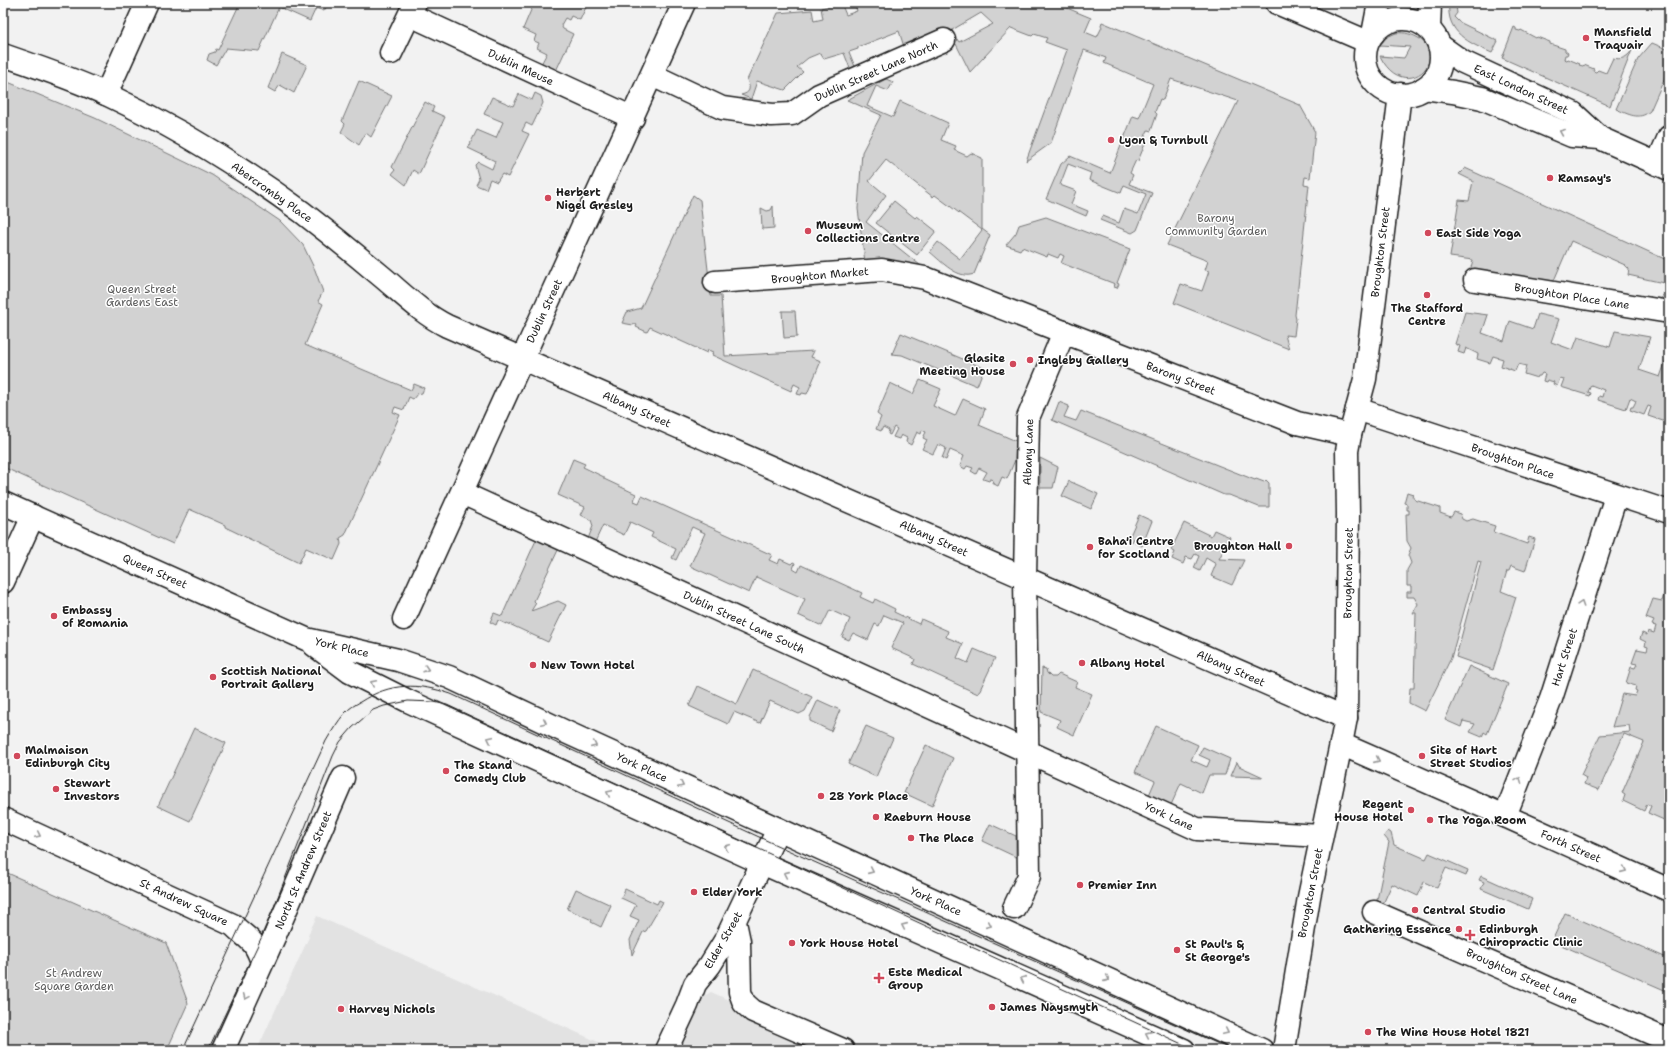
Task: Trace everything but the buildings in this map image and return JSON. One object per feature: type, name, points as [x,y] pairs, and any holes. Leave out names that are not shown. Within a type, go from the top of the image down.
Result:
[{"type":"street","points":[[106,94],[147,3]]},
{"type":"street","name":"Dublin Street","points":[[404,619],[684,3]]},
{"type":"street","points":[[1277,3],[1370,38]]},
{"type":"street","points":[[1379,3],[1365,57],[1369,73],[1378,85],[1385,90],[1400,94],[1412,93],[1424,88],[1433,80],[1439,69],[1441,57],[1434,37],[1430,3]]},
{"type":"street","points":[[391,53],[412,9]]},
{"type":"street","name":"Dublin Meuse","points":[[412,9],[633,118]]},
{"type":"street","points":[[1370,38],[1386,23],[1404,19],[1422,24],[1434,37]]},
{"type":"street","name":"East London Street","points":[[1434,37],[1463,62],[1573,113],[1600,138],[1663,166]]},
{"type":"street","name":"Dublin Street Lane North","points":[[652,75],[722,108],[772,115],[792,114],[819,94],[944,40]]},
{"type":"street","name":"Abercromby Place","points":[[3,55],[106,94],[192,139],[247,173],[342,244],[429,317],[465,336],[522,359]]},
{"type":"street","name":"East London Street","points":[[1424,88],[1482,98],[1572,136],[1600,138]]},
{"type":"street","name":"Broughton Street","points":[[1284,1050],[1309,897],[1346,718],[1348,451],[1350,435],[1365,379],[1400,94]]},
{"type":"street","points":[[1663,166],[1669,137]]},
{"type":"street","name":"Broughton Market","points":[[715,282],[882,270],[925,278]]},
{"type":"street","name":"Barony Street","points":[[925,278],[1297,423],[1350,435]]},
{"type":"street","name":"Broughton Place Lane","points":[[1475,280],[1669,312]]},
{"type":"street","name":"Albany Lane","points":[[1025,578],[1028,418],[1064,332]]},
{"type":"street","name":"Albany Street","points":[[522,359],[1346,718]]},
{"type":"street","name":"Broughton Place","points":[[1357,409],[1616,496],[1669,512]]},
{"type":"street","name":"Dublin Street Lane South","points":[[462,493],[1027,751]]},
{"type":"street","name":"Hart Street","points":[[1505,816],[1551,699],[1616,496]]},
{"type":"street","name":"Queen Street","points":[[3,503],[306,639]]},
{"type":"street","points":[[3,582],[33,516]]},
{"type":"street","points":[[1014,908],[1029,876],[1025,578]]},
{"type":"street","name":"York Place","points":[[306,639],[398,660],[449,677],[1262,1050]]},
{"type":"street","name":"York Place","points":[[306,639],[350,672],[408,701],[762,863],[1184,1050]]},
{"type":"street","name":"Forth Street","points":[[1341,744],[1669,890]]},
{"type":"street","name":"York Lane","points":[[1027,751],[1197,829],[1321,836]]},
{"type":"street","name":"North St Andrew Street","points":[[262,962],[276,934],[343,778]]},
{"type":"street","name":"St Andrew Square","points":[[3,819],[233,925],[254,943],[262,962]]},
{"type":"street","name":"Elder Street","points":[[666,1050],[688,1005],[695,984],[710,965],[735,922],[778,829]]},
{"type":"street","name":"Broughton Street Lane","points":[[1374,912],[1669,1041]]},
{"type":"street","points":[[735,922],[739,941],[740,992],[744,1003],[753,1011],[843,1050]]},
{"type":"street","points":[[223,1050],[262,962]]},
{"type":"shaded area","points":[[317,916],[616,1050],[257,1050],[309,937],[308,935]]},
{"type":"shaded area","points":[[711,992],[842,1050],[659,1050],[687,1005]]},
{"type":"green space","points":[[240,3],[328,4],[324,11],[316,8],[310,21],[279,7],[259,51],[226,48],[216,65],[207,60],[209,54],[215,52],[216,49],[218,50]]},
{"type":"green space","points":[[534,3],[588,3],[580,20],[571,16],[569,20],[565,18],[561,25],[563,29],[573,34],[555,73],[540,66],[547,53],[537,48],[539,43],[534,41],[536,35],[523,29]]},
{"type":"green space","name":"Barony Community Garden","points":[[841,3],[846,15],[857,11],[854,3],[862,3],[863,6],[869,3],[1055,3],[1091,18],[1085,32],[1097,37],[1102,27],[1102,22],[1300,105],[1315,132],[1310,178],[1305,177],[1304,184],[1309,185],[1294,336],[1285,335],[1289,349],[1174,303],[1181,284],[1202,291],[1209,271],[1205,270],[1208,261],[1167,245],[1238,101],[1171,79],[1163,100],[1160,99],[1155,112],[1157,114],[1151,131],[1148,130],[1142,143],[1145,144],[1138,161],[1136,160],[1130,173],[1133,175],[1129,184],[1152,193],[1137,230],[1132,233],[1100,220],[1102,216],[1119,223],[1124,209],[1138,214],[1146,194],[1124,185],[1121,193],[1089,180],[1091,173],[1068,164],[1060,185],[1076,191],[1071,204],[1088,211],[1086,216],[1046,199],[1061,164],[1070,156],[1110,173],[1133,116],[1139,118],[1153,84],[1104,63],[1106,58],[1084,50],[1051,143],[1026,161],[1067,50],[1045,42],[1047,38],[1034,34],[1032,36],[1011,28],[970,72],[956,44],[917,65],[913,58],[957,39],[959,42],[993,24],[981,13],[952,31],[905,50],[899,31],[858,47],[858,49],[849,52],[856,69],[851,71],[844,53],[824,59],[820,53],[808,58],[797,67],[803,72],[785,90],[757,81],[751,99],[741,95],[749,90],[747,80],[778,13],[812,10],[814,21],[823,19],[821,8]]},
{"type":"green space","points":[[1449,3],[1461,3],[1456,6],[1457,13],[1454,17],[1459,22],[1498,41],[1492,53],[1467,41],[1461,36],[1451,22]]},
{"type":"green space","points":[[1514,27],[1516,30],[1521,30],[1536,38],[1537,37],[1550,42],[1550,44],[1565,49],[1568,53],[1565,55],[1564,59],[1568,59],[1580,64],[1579,65],[1584,65],[1594,69],[1593,71],[1596,72],[1598,70],[1606,73],[1613,58],[1624,58],[1632,50],[1610,106],[1502,58]]},
{"type":"green space","points":[[1396,33],[1405,33],[1414,36],[1420,39],[1428,48],[1430,58],[1427,67],[1420,74],[1411,77],[1400,76],[1390,70],[1380,56],[1404,58],[1410,47],[1380,45],[1387,37]]},
{"type":"green space","points":[[1652,43],[1669,50],[1669,68],[1650,111],[1642,116],[1633,116],[1616,109],[1638,59]]},
{"type":"green space","points":[[282,54],[307,65],[294,93],[280,85],[275,92],[268,88]]},
{"type":"green space","points":[[886,79],[893,82],[888,91],[876,86],[867,106],[893,117],[900,101],[948,123],[941,140],[956,146],[954,150],[967,156],[971,153],[982,158],[982,229],[990,235],[974,274],[962,274],[950,269],[930,252],[938,242],[960,259],[982,230],[935,195],[933,197],[886,160],[869,181],[886,195],[866,222],[925,269],[865,262],[858,209],[862,152],[881,115],[847,100]]},
{"type":"green space","name":"Queen Street Gardens East","points":[[3,80],[95,118],[212,175],[280,221],[303,245],[315,270],[323,292],[318,301],[323,304],[305,345],[411,390],[414,384],[424,388],[422,393],[417,394],[413,399],[409,397],[404,410],[395,407],[393,412],[400,415],[345,535],[340,538],[341,544],[334,560],[306,548],[299,563],[225,527],[225,525],[189,509],[173,544],[3,467]]},
{"type":"green space","points":[[359,81],[392,96],[371,137],[366,133],[359,145],[341,132],[345,124],[342,121]]},
{"type":"green space","points":[[535,93],[541,96],[543,103],[532,126],[526,123],[522,131],[529,134],[508,177],[502,174],[497,182],[490,179],[486,189],[476,185],[479,179],[475,165],[478,162],[492,169],[495,161],[468,148],[477,130],[496,138],[503,122],[484,114],[492,97],[513,106],[519,94],[532,100]]},
{"type":"green space","points":[[425,102],[434,107],[432,111],[445,117],[419,174],[413,170],[406,185],[392,174],[395,170],[392,167]]},
{"type":"green space","points":[[1465,168],[1669,261],[1669,304],[1659,302],[1668,284],[1628,275],[1629,269],[1625,265],[1571,241],[1552,285],[1470,271],[1473,260],[1450,257],[1459,200],[1469,201],[1473,181],[1459,174]]},
{"type":"green space","points":[[693,195],[700,200],[711,296],[721,296],[725,356],[814,351],[811,357],[821,361],[807,394],[797,394],[800,387],[794,384],[791,391],[712,355],[713,352],[708,350],[707,353],[650,327],[647,332],[636,327],[637,325],[635,324],[622,323],[627,312],[641,308]]},
{"type":"green space","points":[[894,201],[915,218],[917,216],[936,231],[917,255],[876,223]]},
{"type":"green space","points":[[773,206],[774,228],[762,229],[761,208],[767,211],[771,210]]},
{"type":"green space","points":[[1046,217],[1130,249],[1117,283],[1119,284],[1117,288],[1114,287],[1115,284],[1061,263],[1064,256],[1060,254],[1058,258],[1048,254],[1047,257],[1022,247],[1020,250],[1006,245],[1016,233],[1019,225]]},
{"type":"green space","points":[[782,311],[795,311],[797,337],[784,338]]},
{"type":"green space","points":[[1465,312],[1488,315],[1482,333],[1504,341],[1510,321],[1533,329],[1538,314],[1559,319],[1551,342],[1573,350],[1578,337],[1610,347],[1615,331],[1650,337],[1639,370],[1660,377],[1669,352],[1669,423],[1648,416],[1651,407],[1648,406],[1644,415],[1630,410],[1636,401],[1630,398],[1626,409],[1598,400],[1599,396],[1602,397],[1604,390],[1591,385],[1588,392],[1591,393],[1590,396],[1561,387],[1564,379],[1560,378],[1557,386],[1553,384],[1554,382],[1547,380],[1546,382],[1543,381],[1545,374],[1542,373],[1537,378],[1524,374],[1526,366],[1518,364],[1515,371],[1501,366],[1503,359],[1493,356],[1490,363],[1477,359],[1478,354],[1466,348],[1464,354],[1458,352],[1460,346],[1455,344]]},
{"type":"green space","points":[[901,333],[984,368],[977,386],[902,355],[892,354]]},
{"type":"green space","points":[[920,380],[941,389],[933,406],[955,416],[963,399],[985,409],[979,425],[1016,441],[1015,460],[1007,479],[1002,477],[998,486],[992,483],[993,480],[990,479],[989,481],[983,479],[987,472],[979,468],[976,474],[971,471],[973,468],[967,466],[965,469],[960,466],[964,456],[950,450],[946,460],[942,458],[946,448],[938,444],[933,454],[922,449],[927,440],[923,438],[926,432],[922,430],[921,434],[917,432],[911,445],[906,442],[907,438],[901,435],[899,439],[893,437],[897,429],[894,427],[890,435],[888,434],[889,430],[883,427],[881,431],[876,429],[881,417],[877,414],[890,383],[913,394]]},
{"type":"green space","points":[[1059,402],[1069,406],[1064,417],[1076,421],[1081,411],[1255,480],[1264,482],[1266,480],[1269,483],[1269,507],[1259,507],[1229,495],[1224,495],[1052,420]]},
{"type":"green space","points":[[1040,458],[1058,467],[1053,488],[1040,488]]},
{"type":"green space","points":[[573,459],[585,464],[583,467],[604,477],[604,479],[636,494],[634,501],[639,503],[642,496],[772,555],[769,560],[778,564],[780,559],[791,564],[793,562],[795,563],[793,569],[798,572],[801,565],[862,593],[860,597],[873,603],[875,599],[895,609],[894,612],[919,624],[921,619],[948,631],[946,637],[963,644],[957,658],[968,663],[974,649],[995,658],[978,694],[913,664],[915,659],[891,648],[903,623],[884,615],[879,626],[875,624],[868,640],[853,633],[849,640],[842,637],[850,619],[830,610],[822,626],[798,615],[805,599],[756,577],[749,593],[690,566],[705,533],[692,527],[676,560],[672,558],[676,549],[651,537],[653,533],[630,522],[624,535],[603,525],[595,542],[588,539],[593,526],[591,520],[581,515],[585,507],[558,495]]},
{"type":"green space","points":[[1069,481],[1098,494],[1091,509],[1062,496]]},
{"type":"green space","points":[[1407,492],[1413,494],[1412,496],[1415,500],[1440,508],[1440,513],[1451,517],[1454,512],[1460,514],[1462,519],[1466,521],[1473,519],[1495,526],[1493,532],[1527,544],[1529,537],[1535,539],[1525,571],[1511,566],[1509,571],[1507,571],[1501,591],[1516,597],[1493,670],[1456,657],[1481,562],[1478,561],[1451,658],[1425,711],[1409,703],[1410,688],[1414,688],[1416,613],[1413,613],[1418,604],[1414,597],[1407,597],[1407,592],[1411,592],[1411,586],[1407,586],[1407,570],[1411,563],[1408,555],[1411,548],[1407,541],[1406,514],[1409,514],[1409,510],[1407,510],[1407,504],[1404,503]]},
{"type":"green space","points":[[1139,515],[1152,521],[1142,546],[1135,543],[1137,540],[1134,538],[1132,542],[1128,540]]},
{"type":"green space","points":[[1184,523],[1211,536],[1214,530],[1230,537],[1219,559],[1244,560],[1232,585],[1211,576],[1216,564],[1206,558],[1200,571],[1194,568],[1199,556],[1195,554],[1192,559],[1186,557],[1183,564],[1172,559],[1175,552],[1171,550]]},
{"type":"green space","points":[[537,538],[559,548],[534,601],[536,603],[531,611],[558,601],[566,605],[548,642],[507,623],[506,624],[498,620],[496,625],[490,622],[494,613],[502,616]]},
{"type":"green space","points":[[1665,591],[1669,592],[1669,814],[1667,814],[1664,820],[1648,813],[1651,806],[1647,804],[1644,811],[1623,801],[1625,795],[1622,793],[1644,742],[1624,734],[1599,790],[1584,784],[1586,778],[1581,775],[1600,735],[1630,732],[1629,725],[1612,727],[1622,694],[1635,696],[1637,691],[1635,690],[1636,686],[1626,683],[1631,667],[1635,668],[1637,664],[1632,663],[1637,649],[1647,651],[1648,647],[1645,646],[1646,642],[1640,639],[1642,633],[1647,635],[1648,631],[1654,633],[1656,626],[1652,625],[1654,621],[1646,618],[1653,599],[1662,601]]},
{"type":"green space","points":[[1469,666],[1508,684],[1487,734],[1484,732],[1482,737],[1470,732],[1475,724],[1463,721],[1461,727],[1445,720]]},
{"type":"green space","points":[[1042,668],[1046,669],[1047,673],[1051,677],[1056,677],[1059,674],[1077,682],[1075,687],[1092,694],[1074,735],[1057,727],[1060,720],[1041,712]]},
{"type":"green space","points":[[753,670],[812,697],[805,711],[799,714],[770,701],[760,723],[734,712],[728,724],[689,706],[698,686],[737,704]]},
{"type":"green space","points":[[818,700],[840,710],[831,731],[810,721],[810,717]]},
{"type":"green space","points":[[866,726],[893,738],[876,777],[848,764]]},
{"type":"green space","points":[[1156,726],[1198,745],[1191,760],[1207,767],[1210,760],[1199,755],[1203,747],[1230,759],[1225,775],[1209,775],[1202,793],[1181,783],[1171,805],[1149,795],[1155,781],[1135,772]]},
{"type":"green space","points":[[194,728],[226,743],[190,821],[158,806]]},
{"type":"green space","points":[[926,745],[953,758],[932,806],[904,793]]},
{"type":"green space","points":[[1237,762],[1239,766],[1263,777],[1231,776]]},
{"type":"green space","points":[[990,824],[1016,836],[1016,857],[982,841]]},
{"type":"green space","points":[[1388,831],[1391,833],[1394,845],[1426,859],[1429,853],[1468,870],[1466,876],[1446,868],[1437,888],[1424,882],[1418,896],[1392,884],[1383,904],[1376,905],[1389,842],[1384,836]]},
{"type":"green space","name":"St Andrew Square Garden","points":[[3,871],[166,943],[188,1003],[167,1050],[3,1050]]},
{"type":"green space","points":[[1481,876],[1532,899],[1528,909],[1481,889],[1484,882],[1479,880]]},
{"type":"green space","points":[[576,889],[611,905],[601,927],[591,922],[592,920],[567,909]]},
{"type":"green space","points":[[625,889],[657,904],[659,900],[663,902],[646,931],[643,932],[632,955],[630,940],[639,920],[630,916],[636,905],[621,898]]},
{"type":"green space","points":[[1565,913],[1669,959],[1669,992],[1552,941]]},
{"type":"tram line","points":[[183,1050],[326,741],[337,723],[354,705],[371,695],[405,686],[416,686],[439,690],[451,694],[772,843],[1232,1050]]},
{"type":"tram line","points":[[208,1050],[265,930],[333,756],[340,742],[352,728],[373,710],[408,701],[434,702],[447,705],[1195,1050]]},
{"type":"place","name":"Mansfield Traquair","points":[[1586,38]]},
{"type":"place","name":"Lyon & Turnbull","points":[[1111,140]]},
{"type":"place","name":"Ramsay's","points":[[1550,178]]},
{"type":"place","name":"Herbert Nigel Gresley","points":[[548,198]]},
{"type":"place","name":"Museum Collections Centre","points":[[808,231]]},
{"type":"place","name":"East Side Yoga","points":[[1428,233]]},
{"type":"place","name":"The Stafford Centre","points":[[1427,295]]},
{"type":"place","name":"Ingleby Gallery","points":[[1030,360]]},
{"type":"place","name":"Glasite Meeting House","points":[[1013,364]]},
{"type":"place","name":"Broughton Hall","points":[[1289,546]]},
{"type":"place","name":"Baha'i Centre for Scotland","points":[[1090,547]]},
{"type":"place","name":"Embassy of Romania","points":[[54,616]]},
{"type":"place","name":"Albany Hotel","points":[[1082,663]]},
{"type":"place","name":"New Town Hotel","points":[[533,665]]},
{"type":"place","name":"Scottish National Portrait Gallery","points":[[213,677]]},
{"type":"place","name":"Malmaison Edinburgh City","points":[[17,756]]},
{"type":"place","name":"Site of Hart Street Studios","points":[[1422,756]]},
{"type":"place","name":"The Stand Comedy Club","points":[[446,771]]},
{"type":"place","name":"Stewart Investors","points":[[56,789]]},
{"type":"place","name":"28 York Place","points":[[821,796]]},
{"type":"place","name":"Regent House Hotel","points":[[1411,810]]},
{"type":"place","name":"Raeburn House","points":[[876,817]]},
{"type":"place","name":"The Yoga Room","points":[[1430,820]]},
{"type":"place","name":"The Place","points":[[911,838]]},
{"type":"place","name":"Premier Inn","points":[[1080,885]]},
{"type":"place","name":"Elder York","points":[[694,892]]},
{"type":"place","name":"Central Studio","points":[[1415,910]]},
{"type":"place","name":"Gathering Essence","points":[[1459,929]]},
{"type":"place","name":"Edinburgh Chiropractic Clinic","points":[[1470,935]]},
{"type":"place","name":"York House Hotel","points":[[792,943]]},
{"type":"place","name":"St Paul's & St George's","points":[[1177,950]]},
{"type":"place","name":"Este Medical Group","points":[[879,978]]},
{"type":"place","name":"James Naysmyth","points":[[992,1007]]},
{"type":"place","name":"Harvey Nichols","points":[[341,1009]]},
{"type":"place","name":"The Wine House Hotel 1821","points":[[1368,1032]]}]
